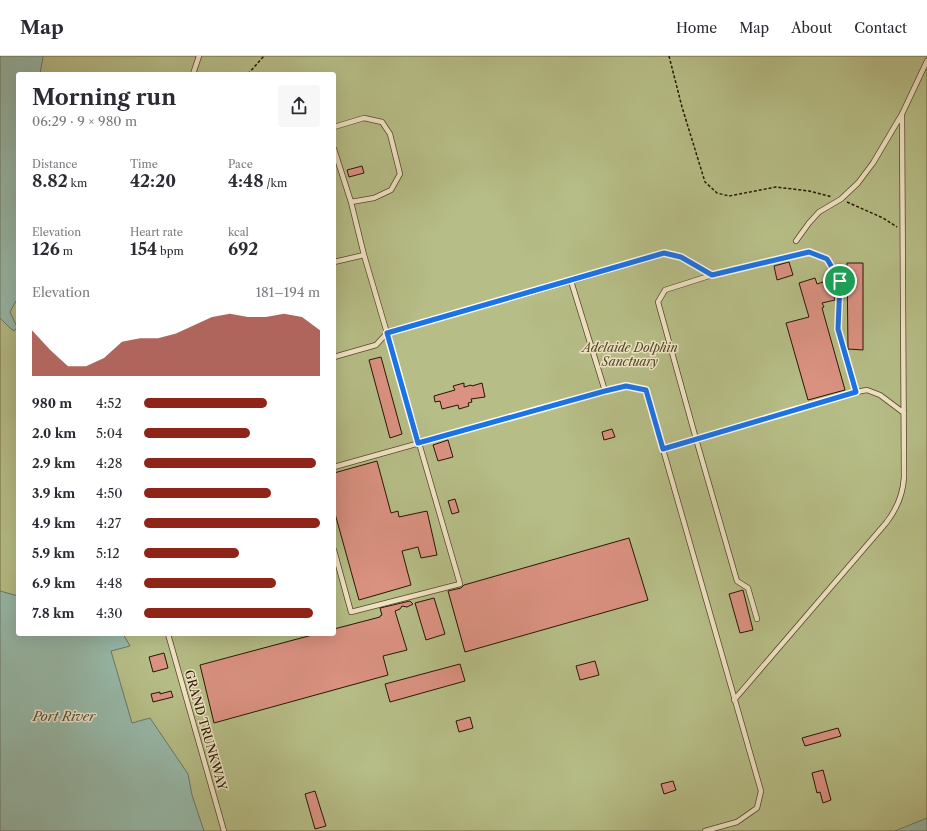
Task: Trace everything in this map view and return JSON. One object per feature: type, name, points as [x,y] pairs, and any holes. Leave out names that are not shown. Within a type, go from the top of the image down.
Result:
[{"type":"lane","points":[[194,72],[199,56]]},
{"type":"lane","points":[[796,241],[819,212],[841,200],[858,183],[873,163],[902,114],[927,61]]},
{"type":"lane","points":[[734,700],[881,529],[895,511],[901,496],[904,482],[902,114]]},
{"type":"lane","points":[[336,126],[364,118],[382,122],[390,134],[400,174],[391,190],[374,198],[351,202]]},
{"type":"lane","points":[[336,155],[351,202],[364,256],[460,584],[351,612],[336,557]]},
{"type":"lane","points":[[757,619],[748,588],[737,580],[658,302],[665,290],[712,275],[809,252],[827,259],[840,281],[838,329],[856,392]]},
{"type":"lane","points":[[336,356],[376,345],[387,333],[664,253],[681,257],[712,275]]},
{"type":"lane","points":[[336,262],[364,256]]},
{"type":"lane","points":[[571,280],[605,391]]},
{"type":"lane","points":[[336,465],[605,391],[626,386],[646,390],[761,791],[757,808],[737,822],[705,831]]},
{"type":"lane","points":[[663,449],[867,390],[880,395],[904,413]]},
{"type":"lane","name":"GRAND TRUNKWAY","points":[[169,636],[224,831]]},
{"type":"path","points":[[250,72],[264,56]]},
{"type":"path","points":[[669,56],[682,107],[705,182],[717,193],[729,196],[776,187],[809,191],[841,200],[883,218],[902,231]]},
{"type":"green space","name":"Adelaide Dolphin Sanctuary","points":[[0,56],[927,56],[927,831],[0,831]]},
{"type":"water","points":[[0,56],[43,56],[40,72],[16,72],[16,301],[10,312],[16,325],[16,329],[14,331],[0,318]]},
{"type":"water","name":"Port River","points":[[0,591],[16,595],[16,636],[124,636],[130,646],[111,651],[132,723],[150,718],[188,774],[192,795],[204,831],[0,831]]},
{"type":"water","points":[[927,818],[927,831],[895,831]]},
{"type":"building","points":[[362,166],[364,173],[349,177],[347,170]]},
{"type":"building","points":[[789,262],[793,275],[777,280],[774,266]]},
{"type":"building","points":[[847,263],[863,263],[863,350],[848,349]]},
{"type":"building","points":[[815,278],[817,284],[829,280],[835,300],[822,303],[824,307],[822,308],[845,390],[808,400],[786,323],[809,317],[799,283]]},
{"type":"building","points":[[381,357],[402,434],[390,438],[369,360]]},
{"type":"building","points":[[464,383],[464,387],[482,383],[485,397],[471,399],[472,402],[468,403],[469,406],[459,409],[458,405],[442,409],[440,401],[435,402],[434,396],[455,390],[453,386]]},
{"type":"building","points":[[612,429],[615,437],[604,440],[602,432]]},
{"type":"building","points":[[448,440],[453,457],[438,461],[433,445]]},
{"type":"building","points":[[377,461],[391,513],[398,511],[399,517],[427,511],[437,555],[421,558],[418,547],[402,551],[411,585],[359,600],[336,517],[336,472]]},
{"type":"building","points":[[455,499],[459,512],[452,514],[448,501]]},
{"type":"building","points":[[629,538],[648,600],[465,652],[448,591],[461,588],[464,585]]},
{"type":"building","points":[[743,590],[753,630],[740,633],[729,594]]},
{"type":"building","points":[[434,598],[445,634],[426,640],[415,603]]},
{"type":"building","points":[[410,601],[413,604],[407,607],[402,606],[400,609],[395,611],[407,650],[383,656],[388,675],[214,723],[200,665],[309,636],[336,636],[336,628],[380,617],[382,615],[380,608]]},
{"type":"building","points":[[164,653],[168,668],[153,672],[149,657]]},
{"type":"building","points":[[595,661],[599,675],[580,680],[576,666]]},
{"type":"building","points":[[460,664],[465,681],[390,702],[385,684]]},
{"type":"building","points":[[171,691],[173,697],[153,702],[151,694],[160,692],[160,694]]},
{"type":"building","points":[[470,717],[473,728],[459,732],[456,721]]},
{"type":"building","points":[[838,728],[841,736],[805,746],[802,738]]},
{"type":"building","points":[[823,770],[831,800],[823,803],[820,792],[817,793],[812,773]]},
{"type":"building","points":[[673,781],[676,790],[664,794],[661,784]]},
{"type":"building","points":[[315,791],[326,826],[315,829],[305,794]]},
{"type":"route","points":[[809,252],[827,259],[840,281],[838,329],[856,392],[663,449],[646,390],[626,386],[418,443],[387,333],[664,253],[681,257],[712,275],[809,252]]}]
